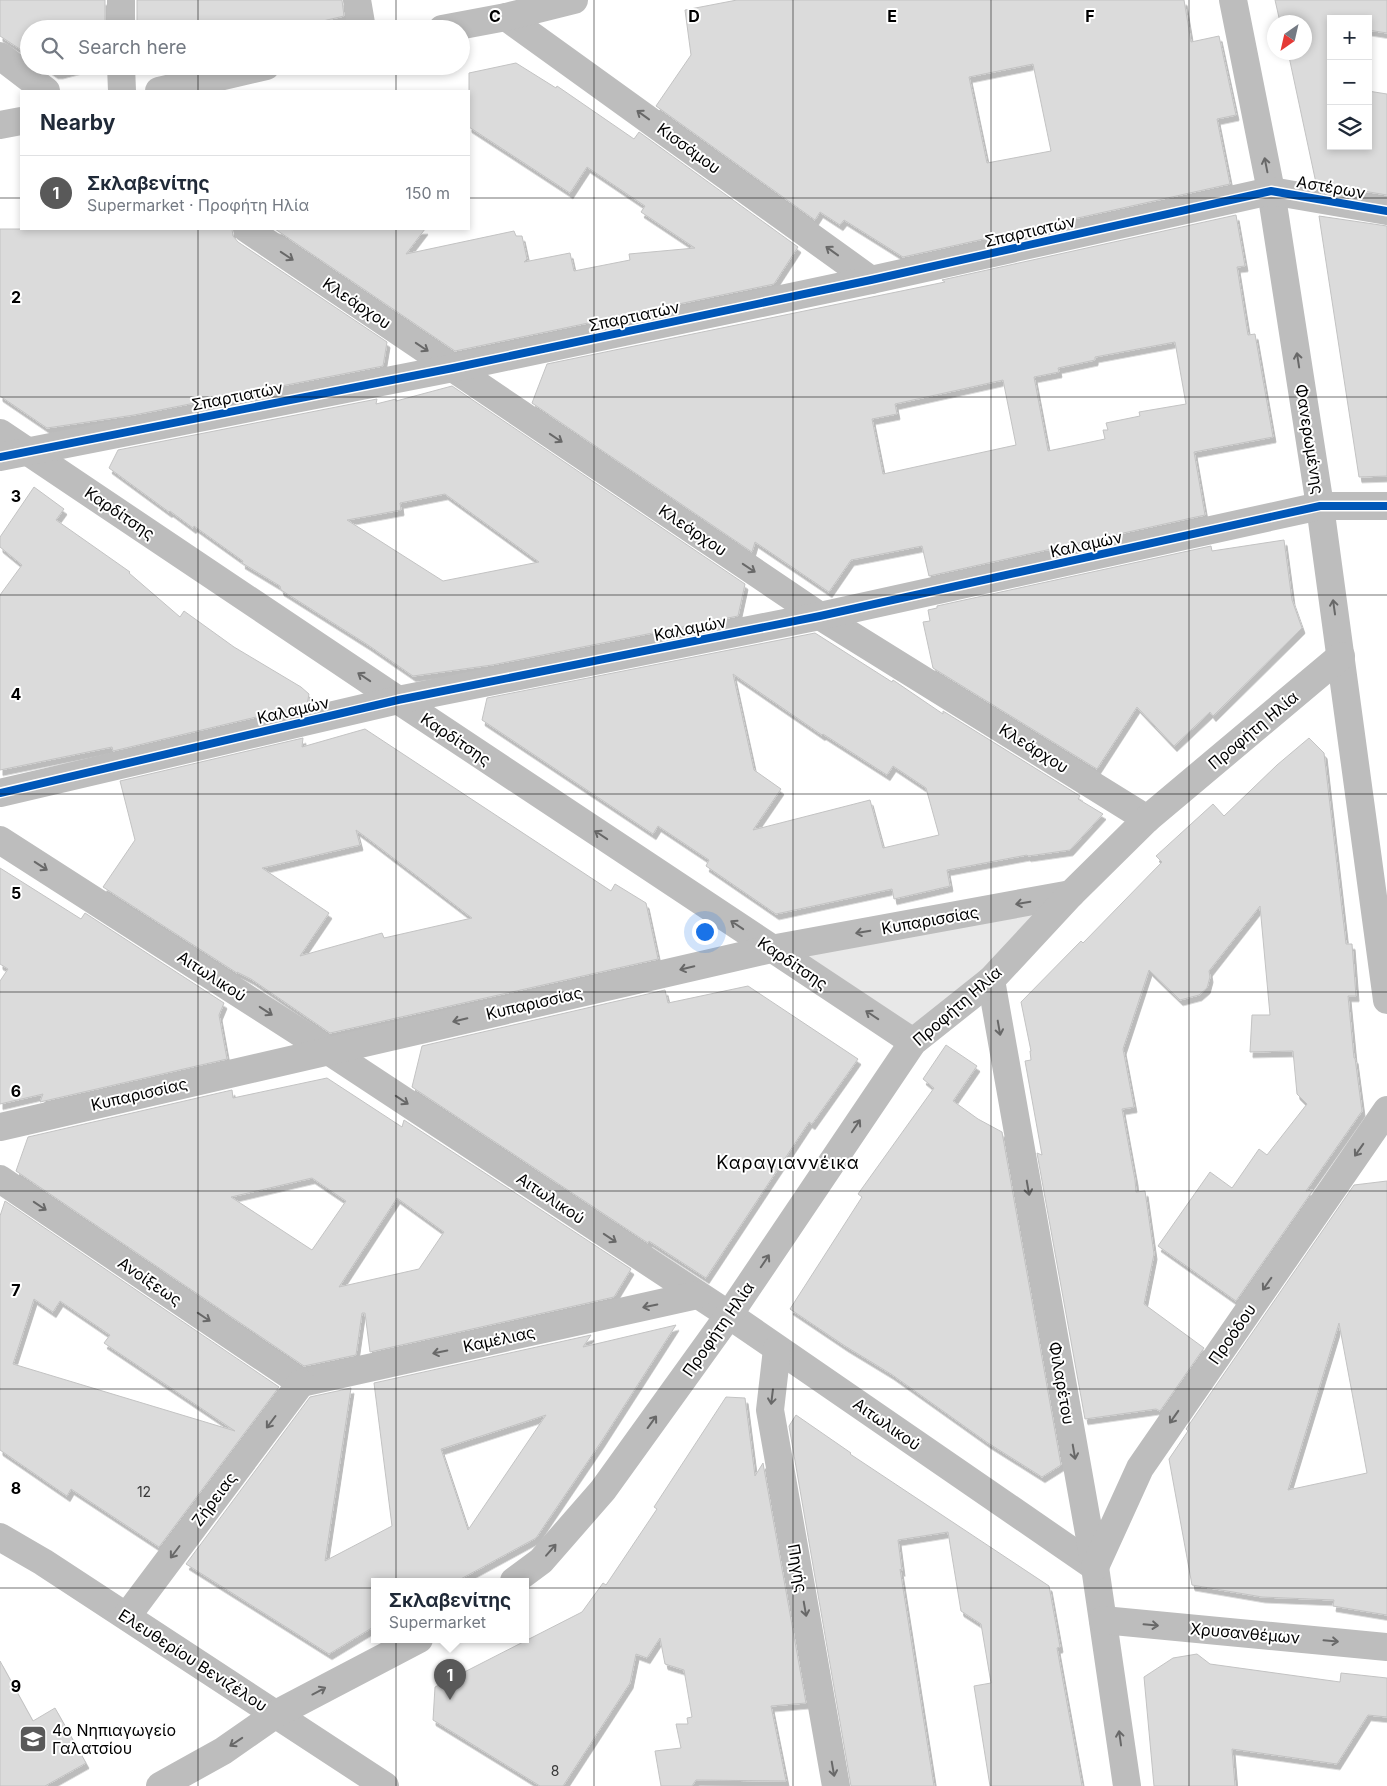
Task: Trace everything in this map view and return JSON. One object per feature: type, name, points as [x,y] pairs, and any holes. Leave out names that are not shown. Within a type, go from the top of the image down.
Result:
[{"type":"street","points":[[121,0],[121,20]]},
{"type":"street","points":[[357,0],[360,20]]},
{"type":"street","points":[[470,24],[574,0]]},
{"type":"street","name":"Φανερωμένης","points":[[1233,0],[1271,191],[1320,506],[1387,1000]]},
{"type":"street","name":"Κισσάμου","points":[[506,17],[872,280]]},
{"type":"street","points":[[0,56],[20,71]]},
{"type":"street","points":[[25,75],[45,90]]},
{"type":"street","points":[[121,75],[122,90]]},
{"type":"street","points":[[163,90],[227,75]]},
{"type":"street","points":[[0,125],[20,121]]},
{"type":"street","name":"Αστέρων","points":[[1271,191],[1387,211]]},
{"type":"street","name":"Σπαρτιατών","points":[[0,458],[453,368],[872,280],[1271,191]]},
{"type":"street","name":"Κλεάρχου","points":[[248,230],[820,616],[1147,818]]},
{"type":"street","name":"Καρδίτσης","points":[[0,433],[913,1042]]},
{"type":"street","name":"Καλαμών","points":[[0,793],[398,700],[820,616],[1320,506],[1387,506]]},
{"type":"street","name":"Προφήτη Ηλία","points":[[518,1578],[541,1561],[603,1490],[729,1315],[913,1042],[991,980],[1071,894],[1147,818],[1340,656]]},
{"type":"street","name":"Αιτωλικού","points":[[0,840],[327,1050],[697,1296],[729,1315],[1095,1567]]},
{"type":"street","name":"Κυπαρισσίας","points":[[0,1127],[771,948],[1071,894]]},
{"type":"street","name":"Φιλαρέτου","points":[[991,980],[1095,1567],[1127,1786]]},
{"type":"street","name":"Προόδου","points":[[1095,1567],[1140,1468],[1387,1110]]},
{"type":"street","name":"Ανοίξεως","points":[[0,1179],[300,1382]]},
{"type":"street","name":"Καμέλιας","points":[[300,1382],[697,1296]]},
{"type":"street","name":"Πηγής","points":[[778,1349],[770,1410],[836,1786]]},
{"type":"street","name":"Ζήρειας","points":[[127,1616],[300,1382]]},
{"type":"street","name":"Ελευθερίου Βενιζέλου","points":[[0,1536],[127,1616],[385,1786]]},
{"type":"street","name":"Χρυσανθέμων","points":[[1103,1620],[1387,1647]]},
{"type":"street","points":[[160,1786],[223,1751],[276,1714],[411,1643]]},
{"type":"shaded area","points":[[1071,894],[913,1042],[771,949]]},
{"type":"building","points":[[0,0],[105,0],[105,20],[20,20],[20,49],[0,36]]},
{"type":"building","points":[[137,0],[342,0],[344,16],[327,20],[137,20]]},
{"type":"building","points":[[737,0],[1184,0],[1191,42],[1219,36],[1236,115],[1217,119],[1230,184],[903,257],[844,220],[840,225],[820,212],[815,220],[656,106],[691,55],[685,10]],"holes":[[[1033,64],[1051,151],[987,163],[969,77]]]},
{"type":"building","points":[[1275,0],[1387,0],[1387,33],[1372,31],[1372,15],[1327,15],[1327,150],[1372,150],[1372,92],[1387,94],[1387,195],[1316,183],[1290,60],[1312,60],[1312,15],[1278,15]]},
{"type":"building","points":[[516,63],[556,88],[557,86],[634,139],[639,132],[798,247],[774,284],[455,351],[276,230],[424,230],[406,254],[514,231],[516,236],[522,236],[527,259],[524,262],[570,253],[574,271],[630,260],[629,254],[695,248],[641,212],[645,206],[587,167],[570,193],[470,128],[470,73]]},
{"type":"building","points":[[1236,215],[1245,266],[1237,267],[1248,335],[1255,334],[1273,437],[1194,452],[1205,515],[929,576],[922,546],[851,560],[829,592],[755,542],[752,552],[532,403],[547,364],[945,282],[942,280]],"holes":[[[1175,342],[1186,404],[1139,412],[1140,416],[1106,423],[1108,430],[1103,430],[1105,439],[1048,451],[1034,377],[1059,372],[1058,368],[1095,360],[1095,357]],[[1003,380],[1016,445],[883,474],[872,419],[897,414],[895,404]]]},
{"type":"building","points":[[1319,216],[1387,226],[1387,476],[1359,477]]},
{"type":"building","points":[[0,229],[232,230],[233,236],[238,242],[387,342],[383,366],[134,415],[47,428],[0,396]]},
{"type":"building","points":[[452,386],[745,584],[738,616],[492,665],[413,676],[281,590],[280,586],[242,563],[243,561],[194,526],[193,528],[169,512],[109,468],[118,450],[377,399],[376,404],[396,399],[396,401]],"holes":[[[445,494],[539,562],[443,581],[347,520],[401,510],[400,503]]]},
{"type":"building","points":[[34,487],[64,509],[56,520],[130,572],[180,617],[184,611],[234,647],[301,687],[309,694],[307,705],[113,751],[112,747],[0,770],[0,595],[22,565],[0,547],[0,537]]},
{"type":"building","points":[[1284,540],[1292,600],[1302,628],[1213,716],[1210,712],[1174,746],[1137,707],[1097,769],[933,668],[923,622],[930,621],[928,610],[937,608],[937,606],[1211,546],[1212,551]]},
{"type":"building","points":[[815,633],[892,682],[893,680],[943,714],[943,711],[1080,796],[1078,799],[1103,814],[1070,850],[1027,855],[947,870],[950,886],[894,899],[892,889],[776,914],[706,866],[709,860],[658,826],[653,834],[482,720],[487,698]],"holes":[[[733,674],[822,735],[887,775],[893,766],[926,788],[939,835],[883,848],[870,800],[753,830],[781,789],[754,770]]]},
{"type":"building","points":[[365,729],[611,891],[615,884],[646,903],[658,959],[330,1033],[251,979],[237,973],[103,887],[135,840],[120,781],[303,738],[302,747]],"holes":[[[356,830],[472,918],[384,938],[382,933],[300,956],[329,913],[262,868],[360,845]]]},
{"type":"building","points":[[1309,738],[1324,753],[1346,944],[1352,944],[1356,996],[1348,996],[1354,1058],[1362,1111],[1306,1191],[1313,1190],[1236,1301],[1158,1246],[1210,1172],[1232,1188],[1259,1149],[1267,1155],[1307,1104],[1297,1094],[1293,1051],[1250,1052],[1252,1015],[1270,1015],[1260,906],[1209,971],[1210,977],[1207,988],[1199,995],[1180,1000],[1149,970],[1123,1049],[1134,1107],[1122,1109],[1136,1192],[1145,1191],[1154,1254],[1144,1304],[1204,1348],[1160,1411],[1156,1409],[1085,1419],[1037,1153],[1042,1155],[1025,1061],[1031,1060],[1031,1051],[1021,1002],[1081,941],[1083,943],[1162,862],[1156,856],[1213,804],[1224,816],[1277,765]]},
{"type":"building","points":[[0,868],[81,919],[85,913],[224,1003],[219,1015],[227,1059],[40,1102],[43,1094],[0,1104],[0,981],[8,969],[0,964]]},
{"type":"building","points":[[748,986],[858,1059],[812,1124],[809,1122],[706,1278],[649,1241],[648,1243],[412,1087],[422,1046],[665,990],[668,1003]]},
{"type":"building","points":[[946,1045],[977,1066],[953,1101],[978,1119],[1002,1132],[1061,1465],[1042,1477],[988,1443],[891,1374],[790,1309],[862,1197],[858,1194],[934,1088],[923,1079]]},
{"type":"building","points":[[327,1078],[402,1127],[404,1120],[631,1269],[614,1297],[370,1352],[365,1313],[362,1313],[356,1355],[304,1366],[16,1171],[28,1137],[232,1090],[233,1098]],"holes":[[[312,1178],[346,1201],[312,1250],[231,1197]],[[397,1198],[444,1232],[419,1269],[339,1287]]]},
{"type":"building","points":[[1387,1181],[1387,1615],[1333,1606],[1334,1600],[1262,1597],[1192,1585],[1169,1459],[1188,1431],[1186,1429],[1354,1185]],"holes":[[[1339,1323],[1367,1473],[1288,1490]]]},
{"type":"building","points":[[5,1201],[279,1387],[159,1547],[71,1489],[67,1496],[0,1450],[0,1216]],"holes":[[[34,1299],[53,1312],[60,1301],[110,1335],[104,1343],[235,1431],[13,1364]]]},
{"type":"building","points":[[676,1325],[601,1442],[536,1538],[463,1578],[371,1578],[371,1628],[329,1654],[186,1564],[310,1397],[351,1388],[325,1561],[392,1526],[374,1383],[591,1335],[583,1347]],"holes":[[[546,1415],[468,1530],[441,1449]]]},
{"type":"building","points":[[726,1397],[745,1398],[755,1476],[763,1463],[806,1703],[771,1706],[786,1781],[696,1780],[692,1786],[661,1786],[655,1751],[681,1748],[676,1724],[688,1724],[687,1718],[692,1717],[684,1670],[665,1664],[660,1638],[647,1658],[636,1654],[630,1683],[563,1786],[540,1786],[433,1720],[435,1687],[521,1643],[529,1643],[529,1639],[582,1612],[603,1583],[606,1585],[657,1509],[654,1507]]},
{"type":"building","points":[[796,1415],[850,1454],[1049,1586],[1060,1647],[1057,1648],[1082,1786],[990,1786],[974,1686],[991,1683],[981,1624],[961,1611],[948,1532],[898,1540],[902,1571],[900,1569],[934,1786],[851,1786],[789,1426]]},
{"type":"building","points":[[1197,1654],[1210,1664],[1340,1682],[1341,1673],[1387,1678],[1387,1717],[1368,1715],[1337,1764],[1232,1749],[1235,1786],[1154,1786],[1144,1677],[1173,1658]]},
{"type":"building","points":[[0,1661],[33,1721],[55,1708],[86,1763],[45,1786],[0,1786]]},
{"type":"cycle path","points":[[0,457],[453,368],[871,280],[1271,191],[1387,211]]},
{"type":"cycle path","points":[[0,793],[398,700],[820,616],[1320,506],[1387,506]]},
{"type":"place","name":"Σκλαβενίτης","points":[[450,1700]]},
{"type":"place","name":"4ο Νηπιαγωγείο Γαλατσίου","points":[[33,1739]]},
{"type":"district","name":"Καραγιαννέικα","points":[[788,1162]]}]
